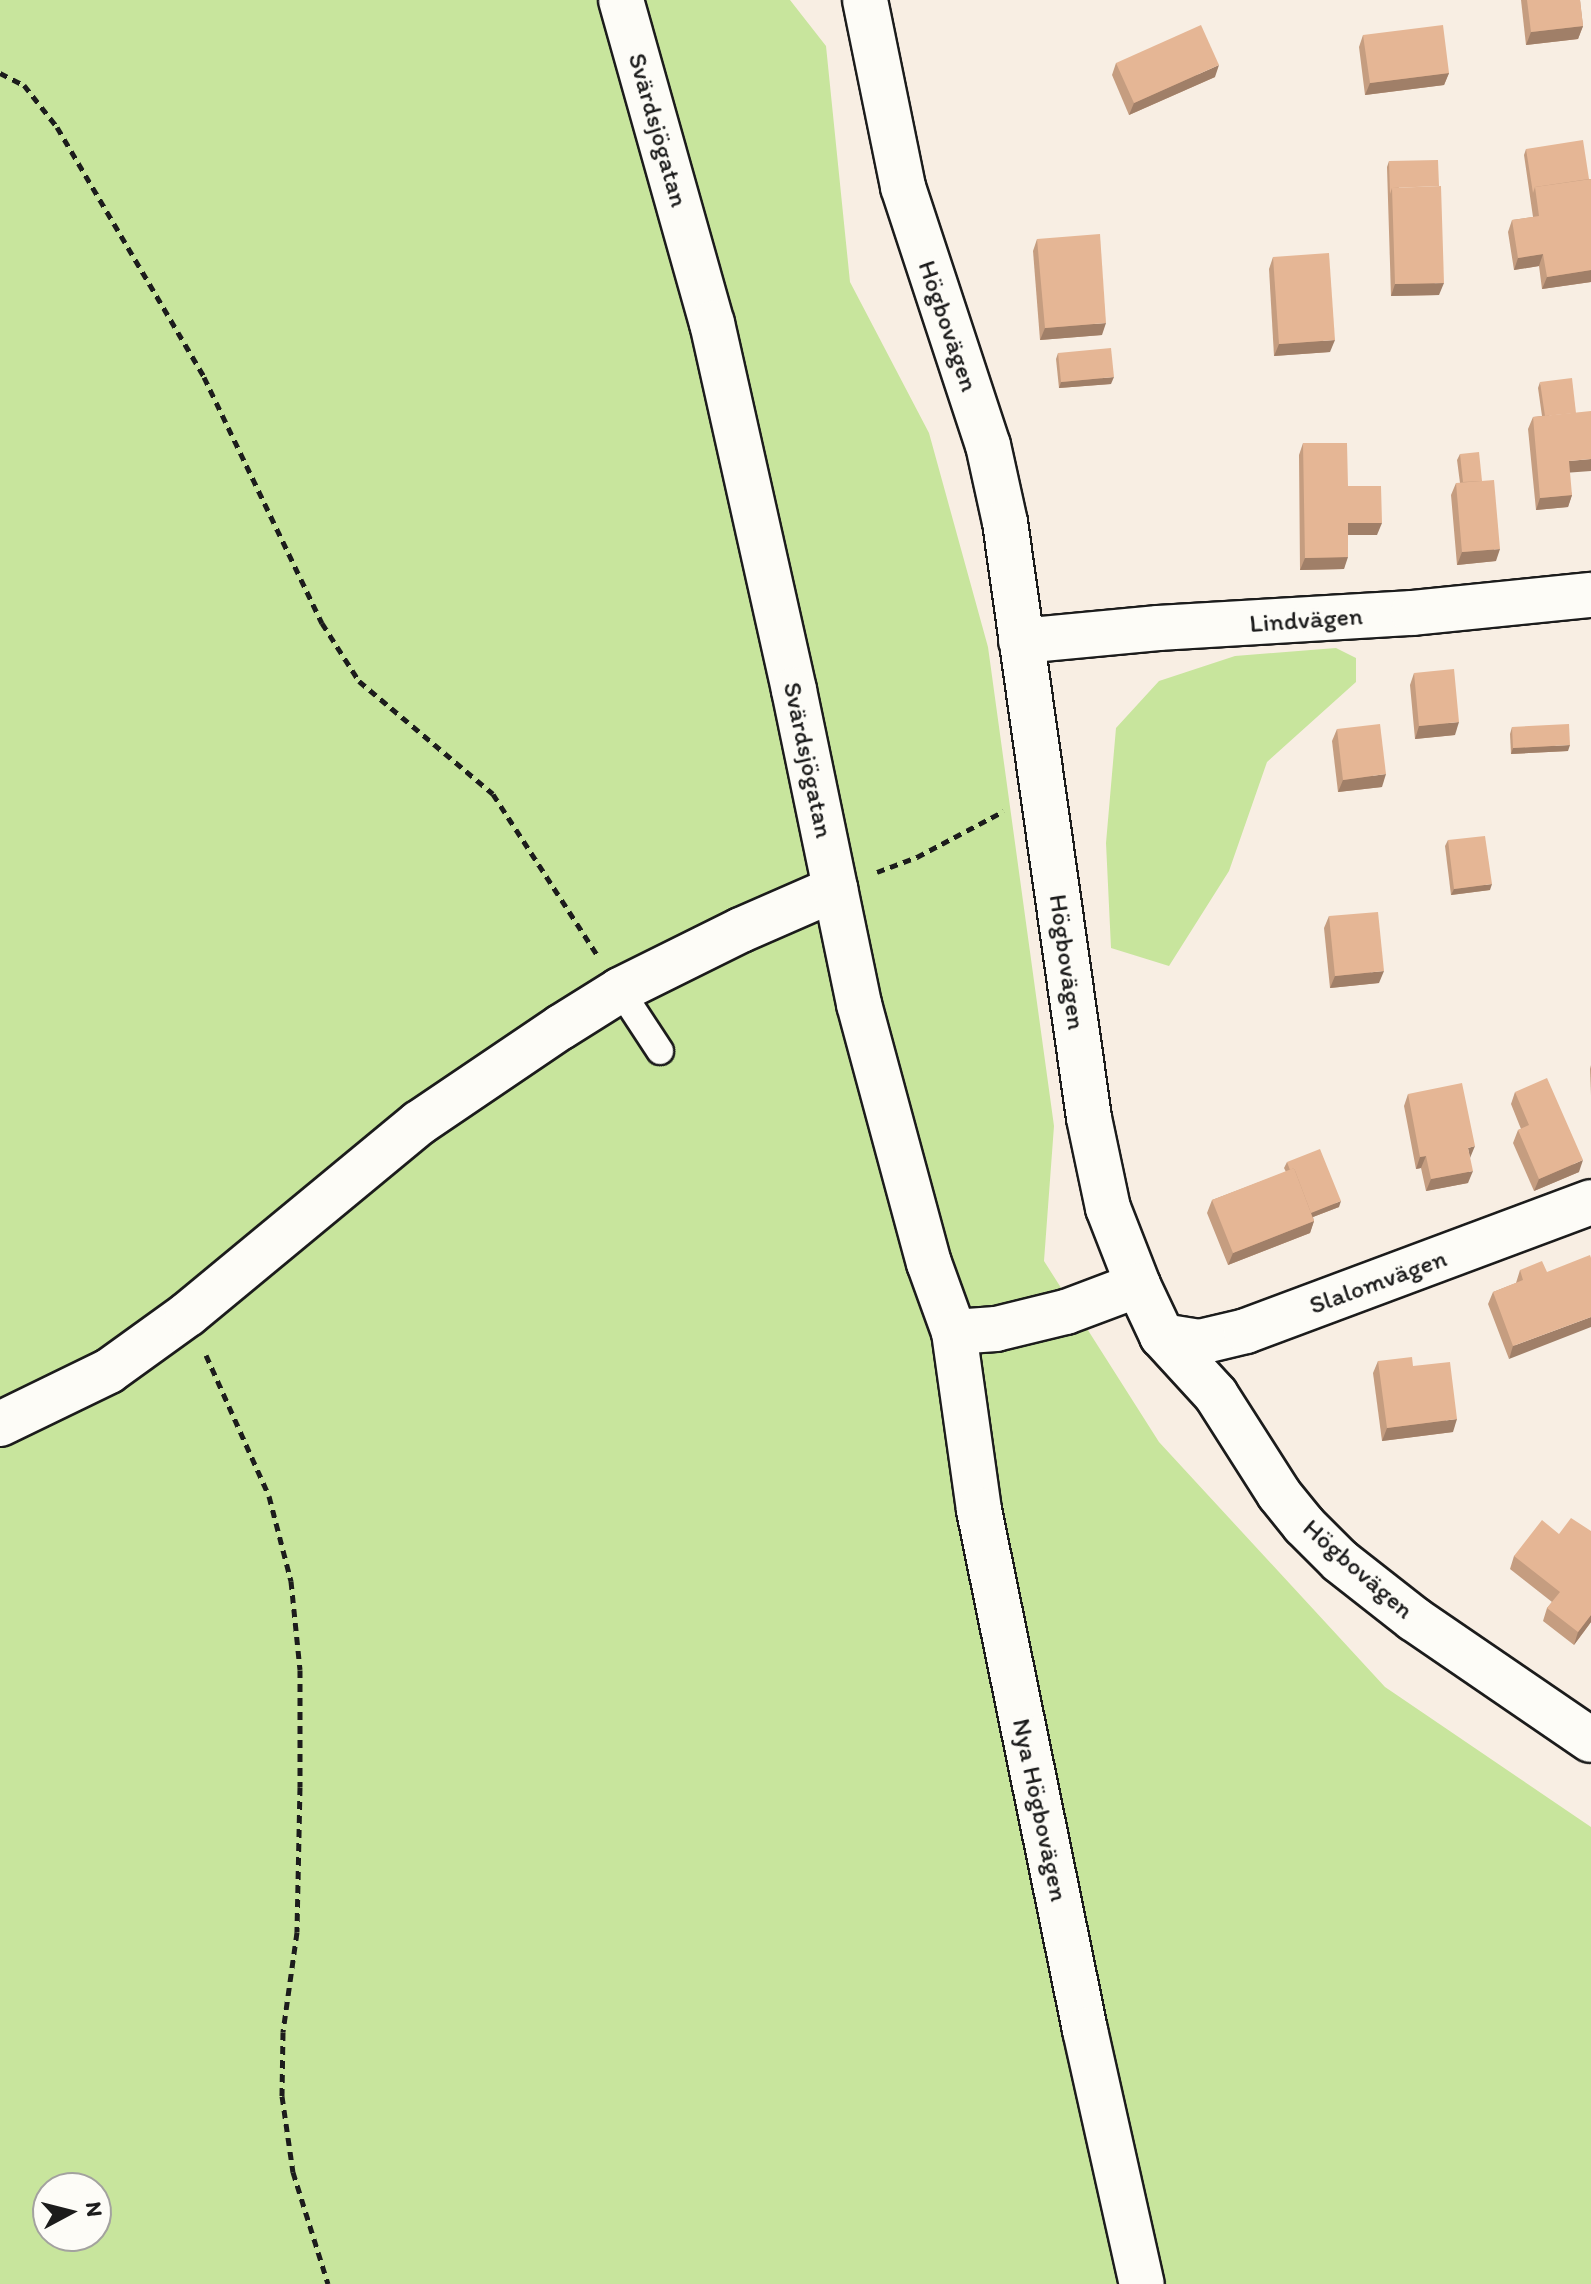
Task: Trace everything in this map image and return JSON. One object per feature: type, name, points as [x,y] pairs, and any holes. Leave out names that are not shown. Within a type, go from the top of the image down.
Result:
[{"type":"street","name":"Svärdsjögatan","points":[[621,0],[712,323],[859,1004],[929,1263],[954,1332]]},
{"type":"street","name":"Högbovägen","points":[[865,0],[903,187],[988,445],[1005,522],[1089,1118],[1108,1208],[1138,1285],[1162,1336],[1216,1395],[1279,1494],[1340,1561],[1414,1619],[1591,1740]]},
{"type":"street","name":"Lindvägen","points":[[1021,641],[1158,628],[1413,613],[1591,595]]},
{"type":"street","points":[[0,1424],[109,1371],[188,1314],[431,1114],[620,990],[741,930],[835,889]]},
{"type":"street","name":"Slalomvägen","points":[[1162,1336],[1200,1342],[1246,1331],[1591,1202]]},
{"type":"street","points":[[954,1332],[996,1329],[1066,1312],[1138,1285]]},
{"type":"street","name":"Nya Högbovägen","points":[[954,1332],[982,1526],[1085,2030],[1142,2284]]},
{"type":"lane","points":[[620,990],[660,1051]]},
{"type":"path","points":[[0,73],[24,85],[57,127],[204,377],[322,623],[359,681],[493,794],[620,990]]},
{"type":"path","points":[[835,889],[917,857],[1043,791]]},
{"type":"path","points":[[188,1314],[269,1496],[291,1581],[300,1670],[300,1802],[297,1932],[283,2032],[282,2096],[293,2172],[328,2284]]},
{"type":"green space","points":[[0,0],[790,0],[826,46],[850,282],[929,433],[988,647],[1054,1126],[1044,1261],[1159,1442],[1385,1687],[1591,1827],[1591,2284],[0,2284]]},
{"type":"green space","points":[[1336,648],[1356,658],[1356,682],[1267,762],[1229,871],[1169,966],[1111,948],[1106,843],[1116,728],[1159,681],[1235,656]]},
{"type":"building","points":[[1527,0],[1580,0],[1583,26],[1531,32]]},
{"type":"building","points":[[1201,25],[1219,65],[1134,103],[1116,63]]},
{"type":"building","points":[[1443,25],[1449,73],[1370,83],[1363,35]]},
{"type":"building","points":[[1583,140],[1589,179],[1535,187],[1533,193],[1526,149]]},
{"type":"building","points":[[1438,160],[1439,186],[1392,188],[1390,194],[1389,161]]},
{"type":"building","points":[[1591,179],[1591,270],[1547,277],[1543,254],[1518,258],[1512,220],[1539,216],[1535,187]]},
{"type":"building","points":[[1441,186],[1444,283],[1395,284],[1392,188]]},
{"type":"building","points":[[1100,234],[1106,323],[1045,328],[1037,239]]},
{"type":"building","points":[[1329,253],[1335,340],[1279,344],[1273,257]]},
{"type":"building","points":[[1111,348],[1114,377],[1061,382],[1058,353]]},
{"type":"building","points":[[1572,378],[1576,413],[1545,416],[1540,382]]},
{"type":"building","points":[[1591,411],[1591,459],[1569,461],[1572,495],[1540,498],[1533,417]]},
{"type":"building","points":[[1303,443],[1347,443],[1348,486],[1381,486],[1382,523],[1348,523],[1348,557],[1305,558]]},
{"type":"building","points":[[1479,452],[1482,481],[1463,482],[1460,454]]},
{"type":"building","points":[[1494,480],[1500,549],[1462,552],[1456,483]]},
{"type":"building","points":[[1454,669],[1459,722],[1419,726],[1414,673]]},
{"type":"building","points":[[1380,724],[1386,774],[1343,780],[1337,729]]},
{"type":"building","points":[[1569,724],[1570,745],[1513,748],[1512,727]]},
{"type":"building","points":[[1485,836],[1492,884],[1454,889],[1448,840]]},
{"type":"building","points":[[1378,912],[1384,971],[1335,976],[1329,916]]},
{"type":"building","points":[[1547,1078],[1583,1160],[1539,1179],[1518,1130],[1529,1125],[1515,1092]]},
{"type":"building","points":[[1462,1083],[1475,1146],[1468,1148],[1473,1171],[1431,1179],[1426,1156],[1420,1157],[1408,1094]]},
{"type":"building","points":[[1320,1149],[1341,1201],[1311,1213],[1294,1168],[1290,1170],[1287,1162]]},
{"type":"building","points":[[1294,1168],[1314,1221],[1233,1253],[1212,1200]]},
{"type":"building","points":[[1590,1255],[1591,1317],[1513,1346],[1493,1292],[1523,1280],[1520,1270],[1542,1261],[1547,1272]]},
{"type":"building","points":[[1412,1357],[1413,1366],[1450,1362],[1457,1419],[1387,1428],[1378,1361]]},
{"type":"building","points":[[1571,1518],[1591,1531],[1591,1615],[1578,1632],[1547,1608],[1560,1592],[1514,1556],[1542,1520],[1559,1534]]}]
